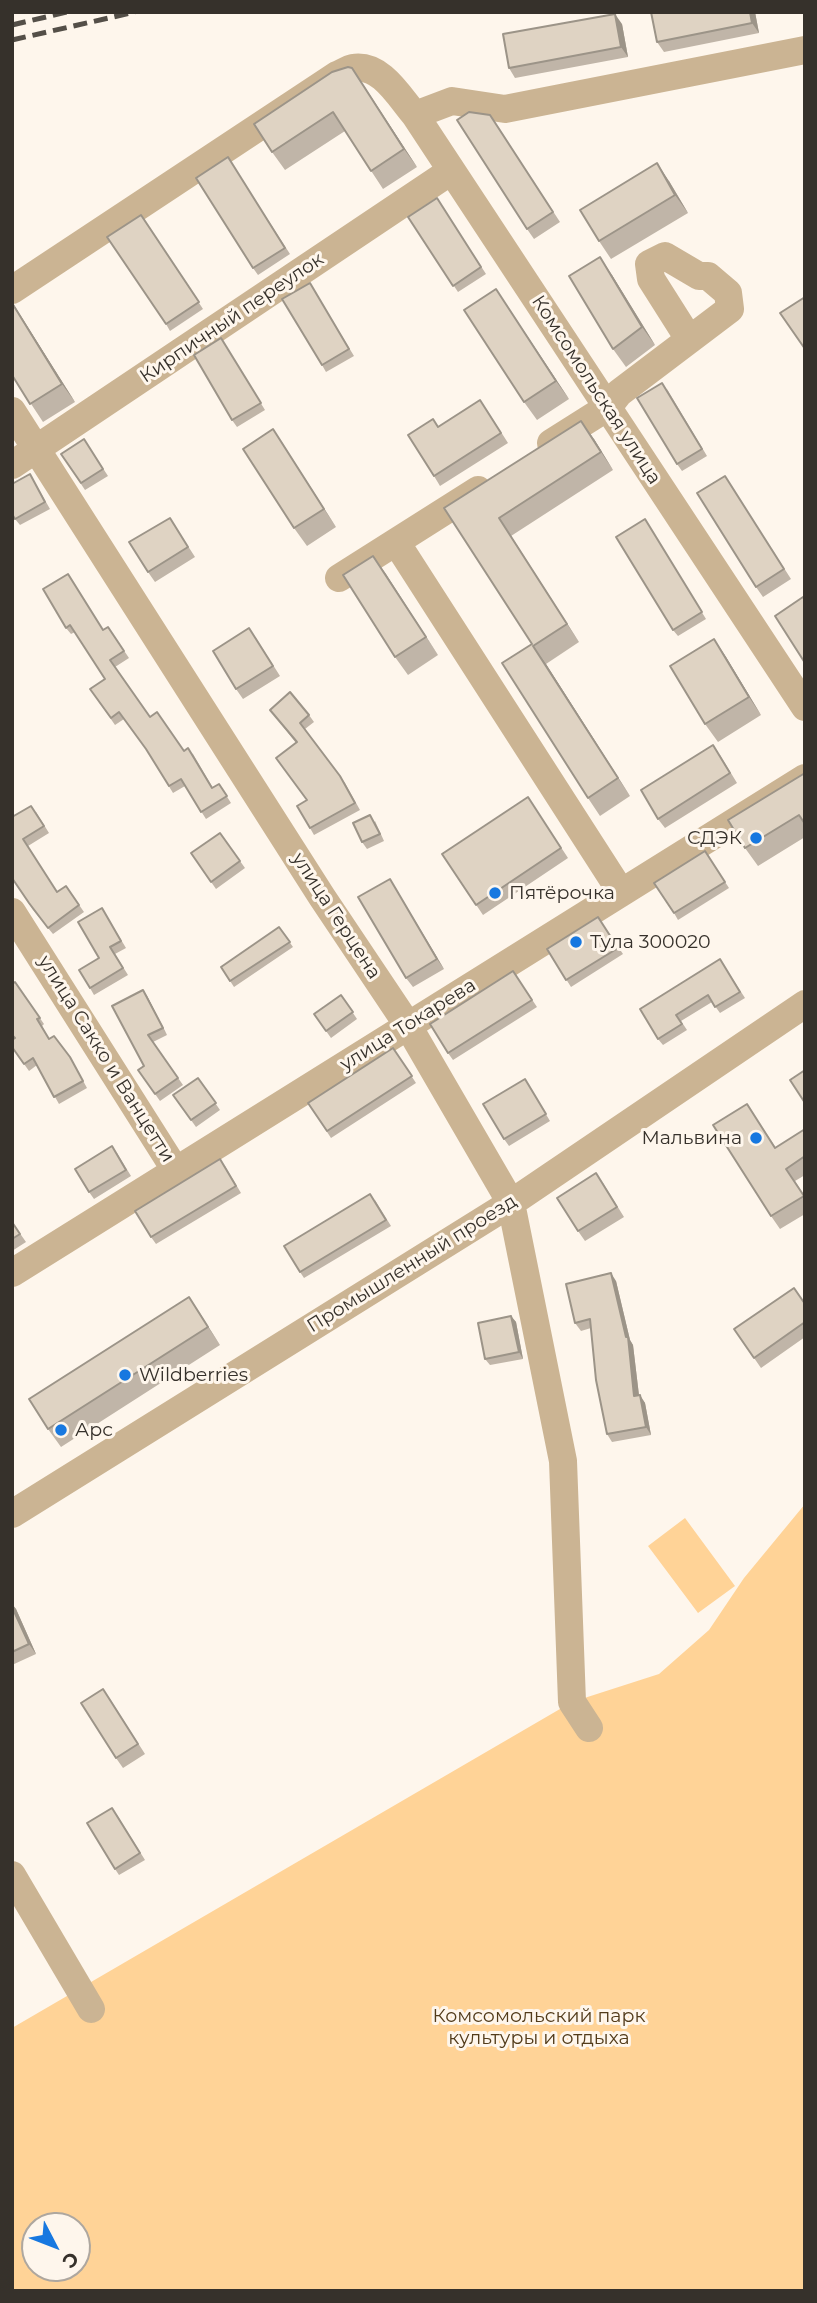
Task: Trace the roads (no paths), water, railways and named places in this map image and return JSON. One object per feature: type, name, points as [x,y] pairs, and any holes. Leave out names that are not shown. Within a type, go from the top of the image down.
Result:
[{"type":"street","points":[[415,115],[452,101],[505,109],[805,50]]},
{"type":"street","name":"Комсомольская улица","points":[[12,290],[337,75],[354,68],[369,70],[383,77],[415,115],[805,707]]},
{"type":"street","name":"Кирпичный переулок","points":[[12,465],[451,171]]},
{"type":"street","points":[[338,578],[608,407],[619,393],[689,339]]},
{"type":"street","name":"улица Герцена","points":[[12,411],[407,1024],[512,1203],[563,1461],[572,1702],[589,1728]]},
{"type":"street","points":[[396,542],[621,892]]},
{"type":"street","name":"улица Токарева","points":[[12,1273],[805,778]]},
{"type":"street","name":"улица Сакко и Ванцетти","points":[[12,912],[176,1171]]},
{"type":"street","name":"Промышленный проезд","points":[[12,1514],[512,1203],[805,1004]]},
{"type":"street","points":[[12,1875],[91,2009]]},
{"type":"railway","points":[[12,25],[67,12]]},
{"type":"railway","points":[[12,40],[135,12]]},
{"type":"place","name":"СДЭК","points":[[756,838]]},
{"type":"place","name":"Пятёрочка","points":[[495,893]]},
{"type":"place","name":"Тула 300020","points":[[576,942]]},
{"type":"place","name":"Мальвина","points":[[756,1138]]},
{"type":"place","name":"Wildberries","points":[[125,1375]]},
{"type":"place","name":"Арс","points":[[61,1430]]},
{"type":"park label","name":"Комсомольский парк культуры и отдыха","points":[[539,2027]]}]
